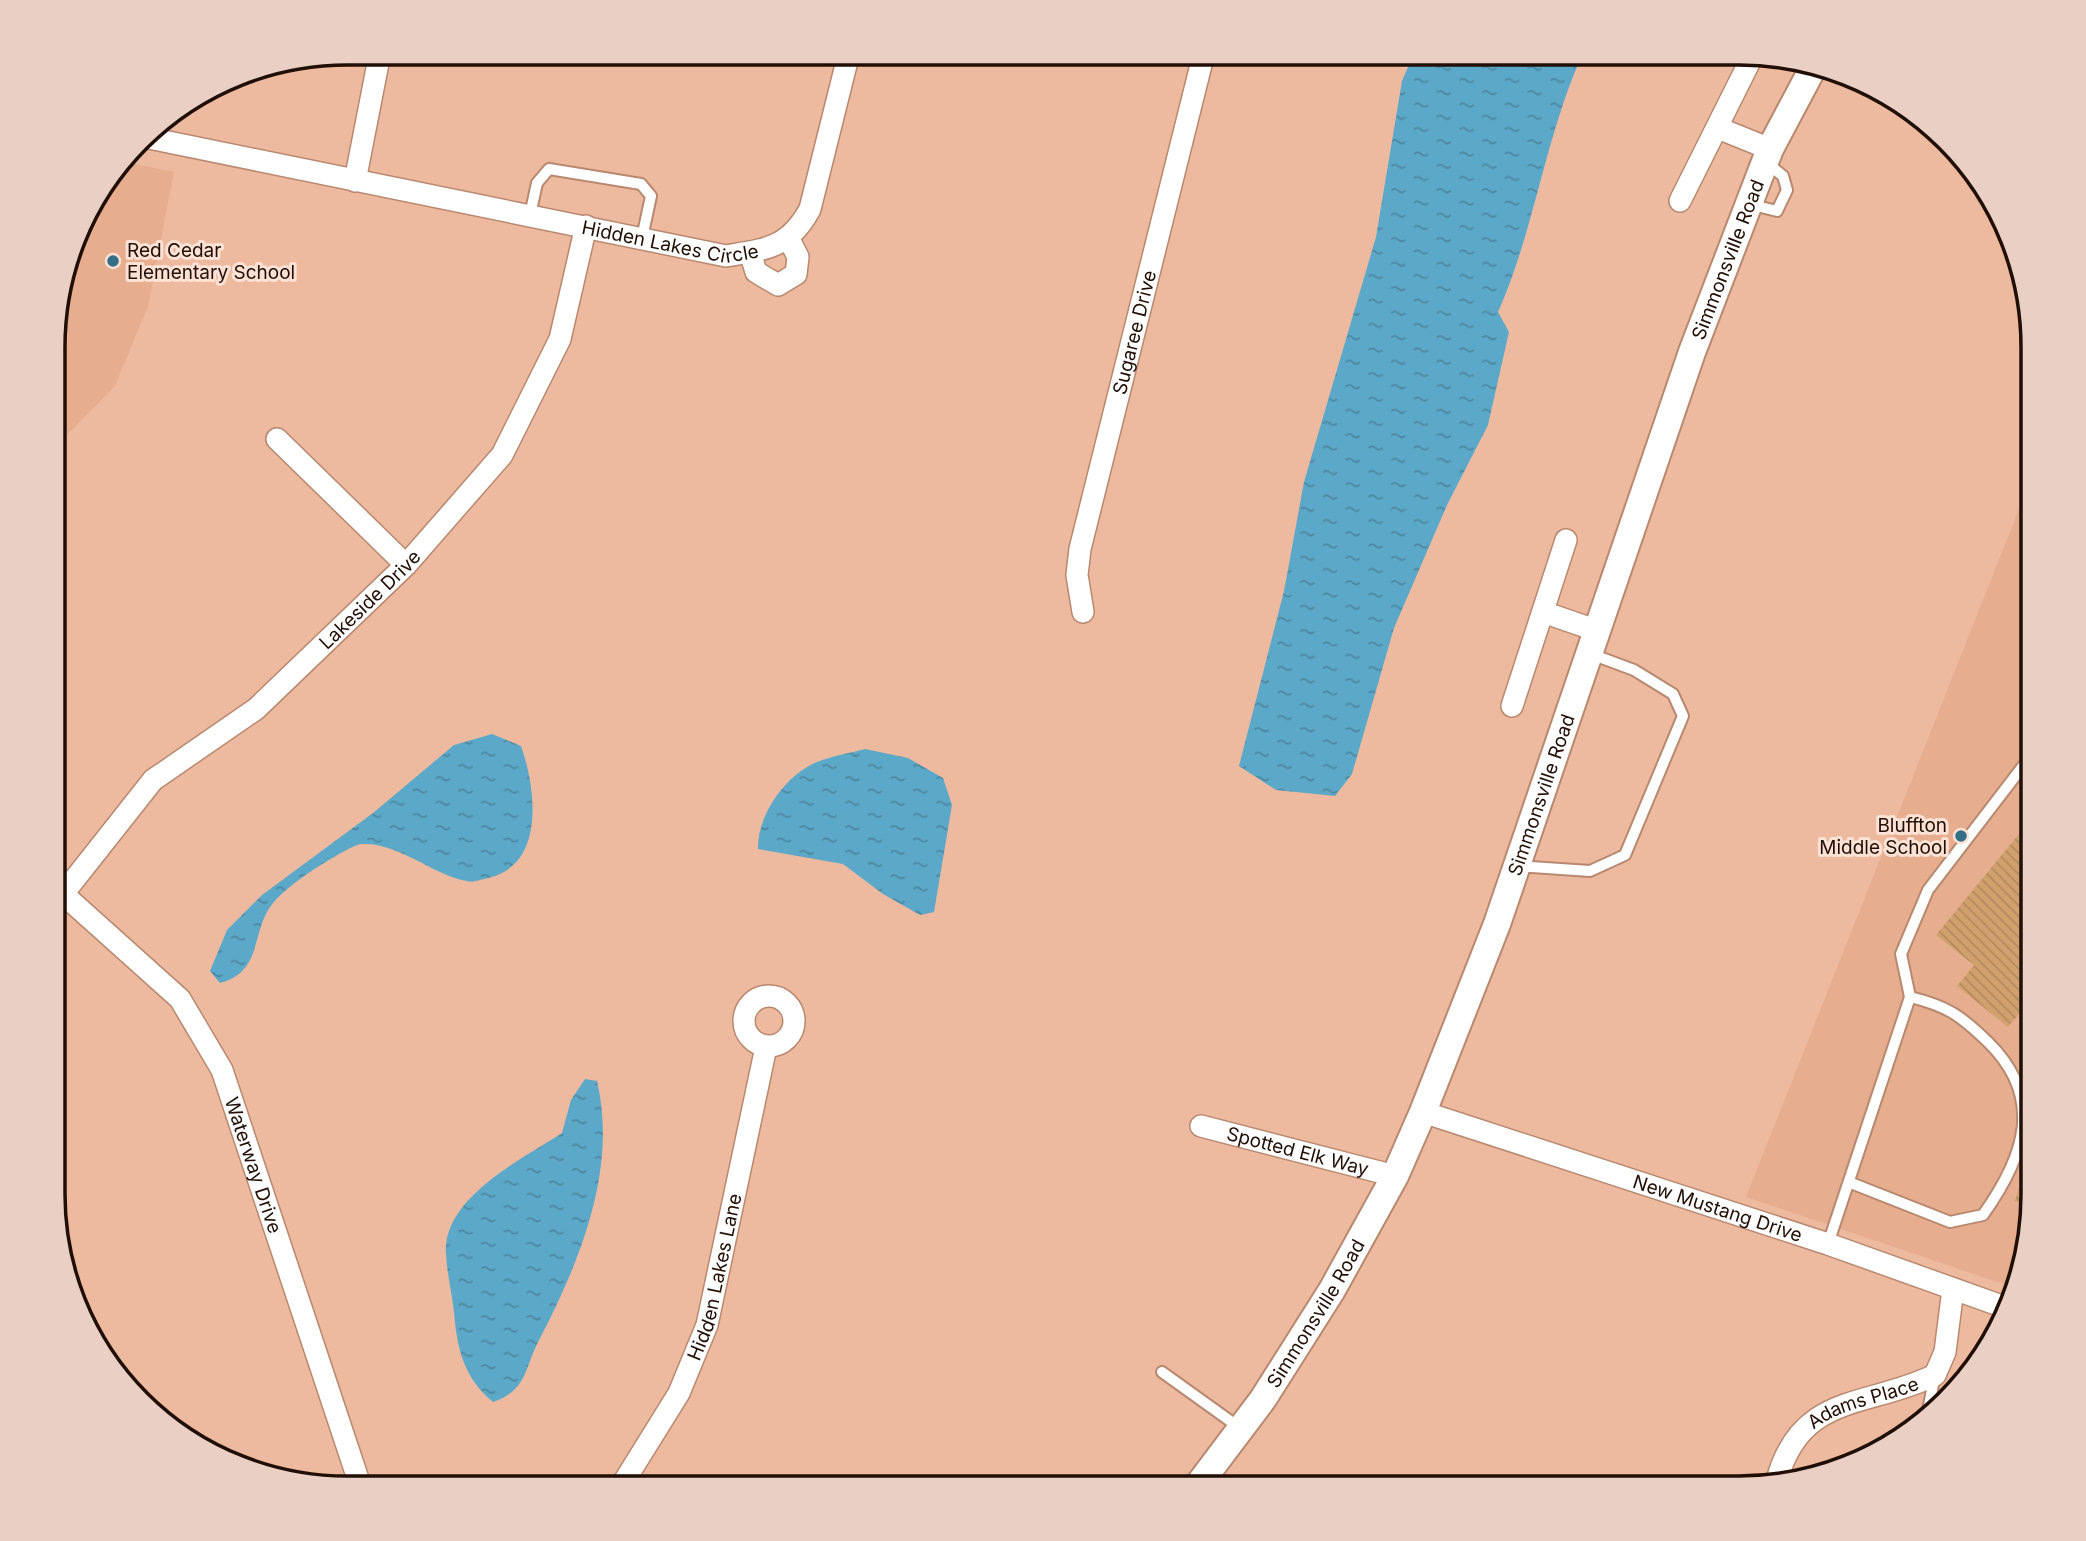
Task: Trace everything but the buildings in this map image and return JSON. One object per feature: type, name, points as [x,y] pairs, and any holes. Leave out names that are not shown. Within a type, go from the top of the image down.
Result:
[{"type":"street","points":[[355,181],[377,65]]},
{"type":"street","name":"Hidden Lakes Circle","points":[[156,139],[726,256],[766,250],[797,232],[810,209],[846,65]]},
{"type":"street","name":"Sugaree Drive","points":[[1083,612],[1077,575],[1080,549],[1201,65]]},
{"type":"street","points":[[1679,201],[1748,65]]},
{"type":"street","name":"Simmonsville Road","points":[[1205,1476],[1263,1399],[1332,1290],[1395,1176],[1423,1112],[1464,1012],[1517,866],[1692,352],[1768,155],[1810,74]]},
{"type":"street","points":[[1718,128],[1768,155]]},
{"type":"street","name":"Lakeside Drive","points":[[65,891],[153,780],[256,709],[406,565],[502,454],[561,338],[586,226]]},
{"type":"street","points":[[750,252],[756,272],[778,285],[796,274],[798,257],[788,237]]},
{"type":"street","points":[[277,439],[406,565]]},
{"type":"street","points":[[1512,706],[1566,540]]},
{"type":"street","points":[[1544,612],[1594,642]]},
{"type":"street","name":"Waterway Drive","points":[[65,904],[180,999],[222,1070],[357,1476]]},
{"type":"street","name":"Hidden Lakes Lane","points":[[627,1476],[679,1393],[707,1325],[766,1047]]},
{"type":"street","name":"New Mustang Drive","points":[[1423,1112],[1828,1244],[1999,1305]]},
{"type":"street","name":"Spotted Elk Way","points":[[1201,1126],[1395,1176]]},
{"type":"street","name":"Adams Place","points":[[1779,1474],[1797,1434],[1826,1413],[1935,1376],[1945,1352],[1954,1289]]},
{"type":"lane","points":[[530,215],[537,183],[549,169],[642,184],[651,196],[642,238]]},
{"type":"lane","points":[[1517,866],[1590,871],[1625,855],[1683,716],[1673,694],[1594,642]]},
{"type":"lane","points":[[1828,1244],[1910,997],[1901,954],[1928,890],[2021,769]]},
{"type":"lane","points":[[1910,997],[1942,1005],[1969,1024],[2005,1058],[2021,1087]]},
{"type":"lane","points":[[1850,1183],[1950,1222],[1983,1215],[2004,1186],[2021,1139]]},
{"type":"lane","points":[[1162,1372],[1241,1429]]},
{"type":"lane","points":[[1930,1402],[1935,1376]]},
{"type":"shaded area","name":"Red Cedar Elementary School","points":[[133,164],[174,172],[148,306],[115,386],[65,437],[65,329],[74,274],[94,222],[112,190]]},
{"type":"shaded area","name":"Bluffton Middle School","points":[[2021,504],[2021,1212],[2016,1249],[2006,1285],[1746,1197]]},
{"type":"water","points":[[1409,65],[1578,65],[1559,117],[1522,248],[1498,312],[1509,332],[1488,425],[1447,505],[1394,628],[1352,774],[1335,796],[1276,790],[1239,766],[1284,591],[1304,482],[1376,237],[1402,81]]},
{"type":"water","points":[[492,734],[521,746],[530,783],[532,823],[528,842],[520,858],[507,870],[488,878],[469,881],[454,878],[389,848],[357,845],[310,872],[290,886],[273,903],[261,926],[250,960],[234,977],[220,983],[210,971],[227,930],[262,895],[373,813],[454,745]]},
{"type":"water","points":[[865,749],[908,758],[943,778],[952,805],[934,912],[920,915],[883,894],[843,864],[758,849],[762,823],[768,810],[794,776],[817,762]]},
{"type":"water","points":[[585,1079],[597,1081],[602,1115],[602,1148],[591,1216],[567,1281],[523,1378],[512,1392],[493,1402],[475,1383],[460,1350],[446,1254],[448,1234],[457,1215],[470,1198],[488,1182],[562,1133],[571,1100]]},
{"type":"place","name":"Red Cedar Elementary School","points":[[113,261]]},
{"type":"place","name":"Bluffton Middle School","points":[[1961,836]]}]
